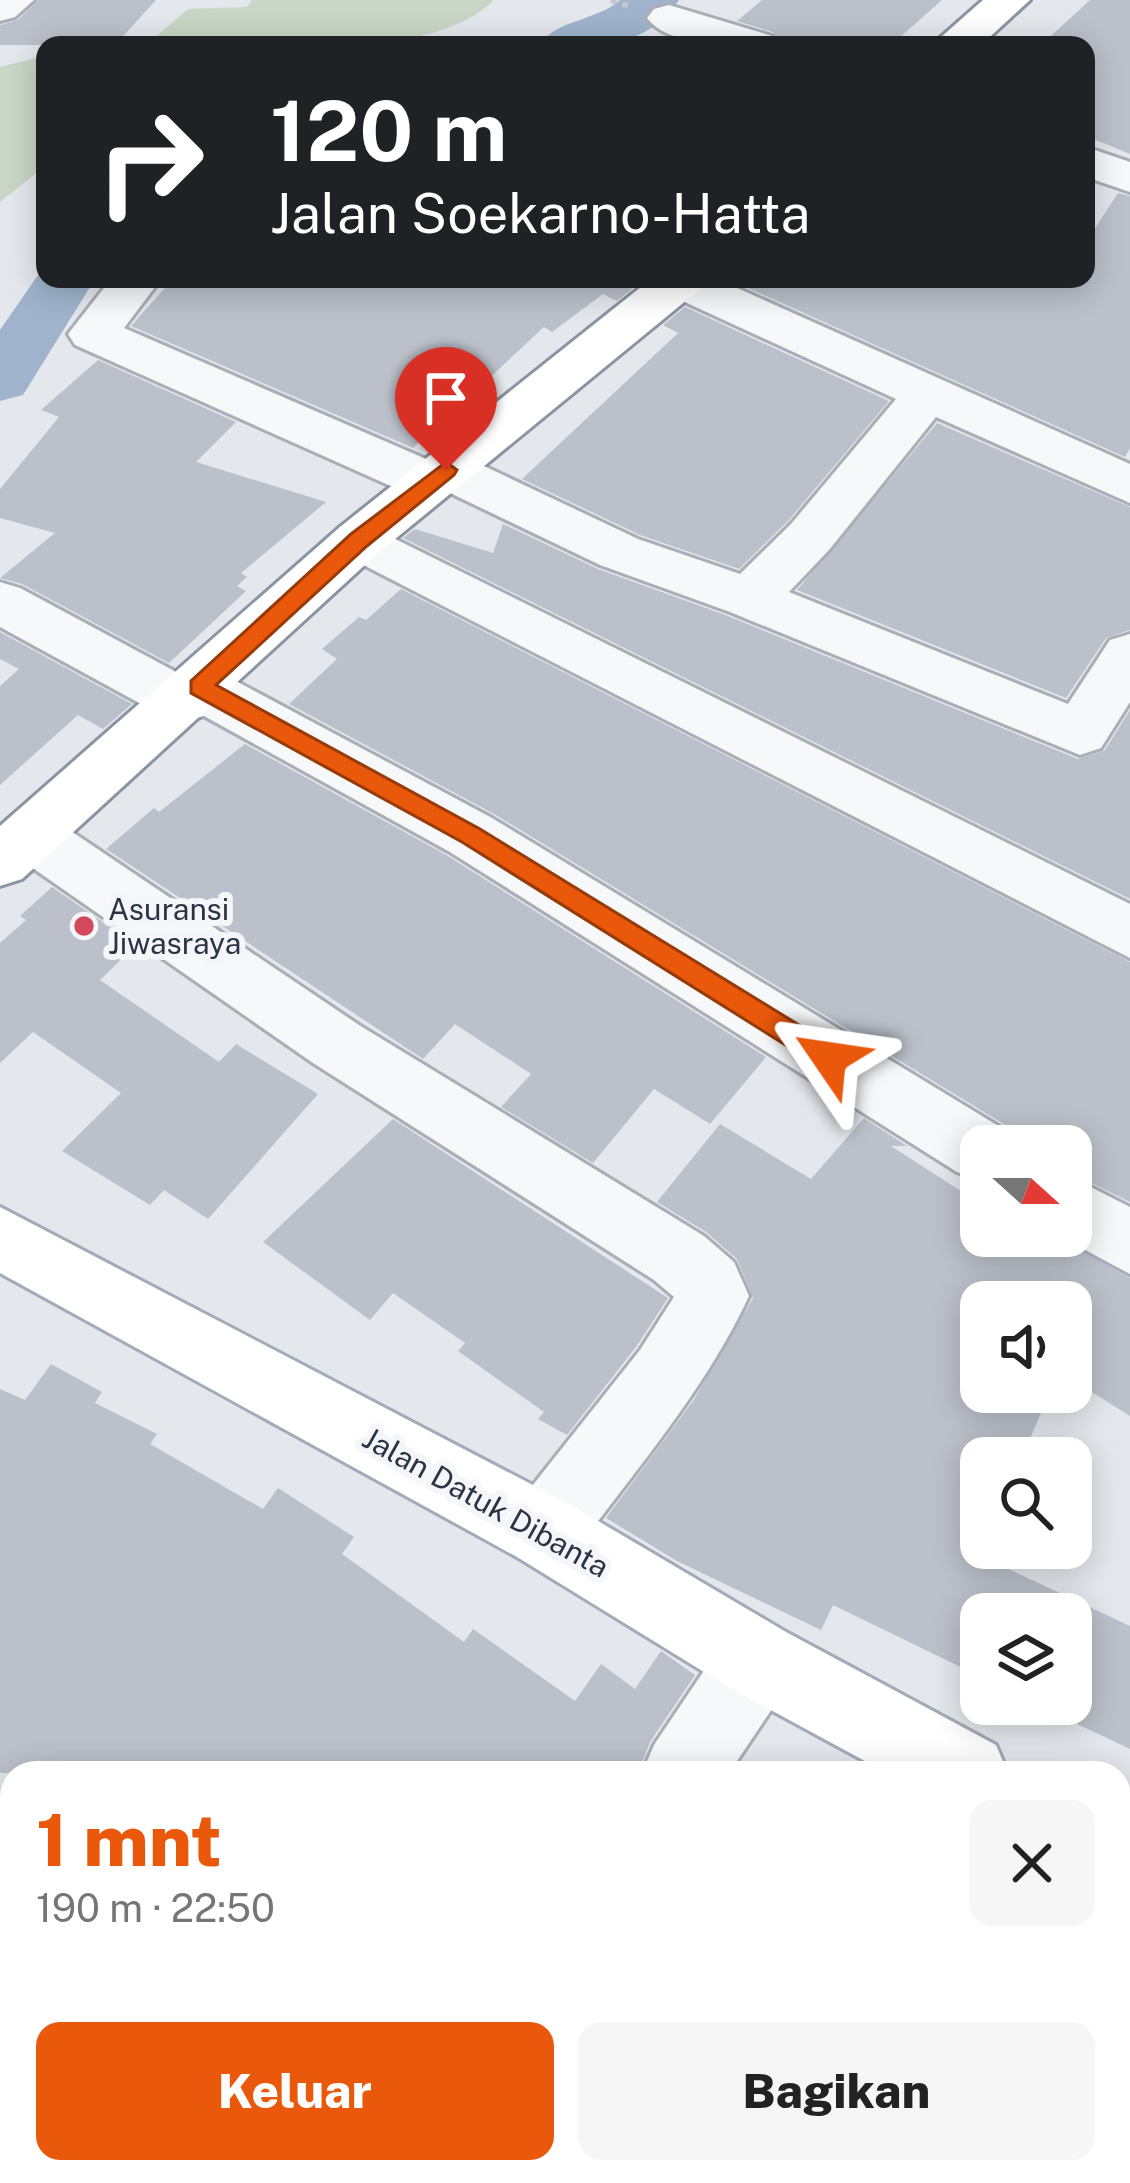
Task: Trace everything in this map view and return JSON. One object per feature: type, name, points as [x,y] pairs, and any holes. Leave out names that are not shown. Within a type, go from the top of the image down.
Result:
[{"type":"main road","points":[[965,36],[1009,0]]},
{"type":"main road","points":[[16,849],[359,540],[671,288]]},
{"type":"main road","name":"Jalan Datuk Dibanta","points":[[0,1238],[544,1531],[758,1660],[946,1761]]},
{"type":"street","points":[[0,8],[13,0]]},
{"type":"street","points":[[669,18],[728,36]]},
{"type":"street","points":[[1095,164],[1130,178]]},
{"type":"street","points":[[130,288],[93,334],[619,552],[750,598],[1080,734],[1121,687]]},
{"type":"street","points":[[698,288],[926,396],[1130,485]]},
{"type":"street","points":[[750,598],[810,537],[926,396]]},
{"type":"street","points":[[359,540],[1130,933]]},
{"type":"street","points":[[0,602],[471,836],[960,1138]]},
{"type":"street","points":[[16,849],[680,1258],[709,1284],[714,1296],[677,1357],[544,1531]]},
{"type":"street","points":[[1092,1220],[1130,1243]]},
{"type":"street","points":[[690,1761],[758,1660]]},
{"type":"green space","points":[[252,0],[494,0],[464,21],[419,36],[156,36],[188,9],[247,7]]},
{"type":"green space","points":[[36,58],[36,173],[0,202],[0,67]]},
{"type":"building","points":[[38,0],[156,0],[123,36],[36,36],[36,45],[0,45],[0,25],[18,20]]},
{"type":"building","points":[[762,0],[942,0],[901,36],[776,36],[737,21]]},
{"type":"building","points":[[1090,0],[1130,0],[1130,154],[1095,140],[1095,36],[1051,36]]},
{"type":"building","points":[[1118,193],[1130,196],[1130,448],[1125,457],[748,288],[1095,288],[1095,228]]},
{"type":"building","points":[[165,288],[633,288],[617,301],[603,294],[552,332],[544,327],[484,383],[480,381],[413,448],[131,326]]},
{"type":"building","points":[[685,307],[889,401],[788,521],[739,569],[640,535],[522,479],[678,333],[663,325]]},
{"type":"building","points":[[98,360],[236,422],[196,462],[326,502],[241,573],[247,577],[237,586],[246,591],[169,663],[22,584],[0,578],[55,533],[0,518],[0,489],[59,417],[41,410]]},
{"type":"building","points":[[937,423],[1130,507],[1130,630],[1106,638],[1066,698],[797,590]]},
{"type":"building","points":[[503,524],[598,569],[728,616],[1078,759],[1105,750],[1130,710],[1130,899],[403,538],[415,529],[493,553]]},
{"type":"building","points":[[401,589],[1130,962],[1130,1202],[1092,1183],[1092,1125],[1005,1125],[494,814],[289,704],[337,659],[322,649],[359,617],[366,620]]},
{"type":"building","points":[[0,632],[132,704],[103,729],[78,715],[0,785],[0,686],[19,669],[0,659]]},
{"type":"building","points":[[245,744],[448,856],[766,1057],[710,1124],[654,1089],[593,1163],[501,1107],[531,1074],[455,1024],[423,1059],[106,849],[154,808],[159,812]]},
{"type":"building","points":[[52,887],[136,945],[100,980],[219,1062],[236,1044],[318,1094],[208,1219],[164,1190],[150,1205],[62,1151],[121,1093],[33,1032],[0,1063],[0,943],[26,920],[20,916]]},
{"type":"building","points":[[864,1118],[907,1146],[891,1146],[960,1190],[960,1257],[1092,1257],[1130,1278],[1130,1416],[1092,1392],[1092,1281],[960,1281],[960,1413],[1041,1413],[1031,1437],[960,1437],[960,1569],[1009,1569],[1060,1593],[960,1593],[960,1667],[833,1605],[821,1630],[677,1561],[606,1518],[693,1401],[753,1298],[737,1259],[706,1232],[657,1202],[720,1124],[811,1179]]},
{"type":"building","points":[[393,1119],[668,1298],[567,1435],[538,1419],[544,1412],[458,1351],[465,1343],[393,1293],[370,1320],[263,1242]]},
{"type":"building","points":[[51,1364],[102,1392],[95,1403],[157,1434],[150,1444],[263,1509],[278,1488],[354,1537],[342,1554],[464,1642],[473,1629],[575,1701],[601,1664],[635,1689],[661,1651],[695,1675],[643,1761],[0,1761],[0,1389],[25,1400]]},
{"type":"building","points":[[1092,1608],[1130,1626],[1130,1749],[1079,1725],[1092,1725]]},
{"type":"waterway","points":[[592,36],[627,23],[652,0]]},
{"type":"waterway","points":[[0,380],[58,288]]},
{"type":"place","name":"Asuransi Jiwasraya","points":[[84,926]]},
{"type":"route","points":[[446,470],[359,540],[199,687],[471,836],[829,1058]]}]
